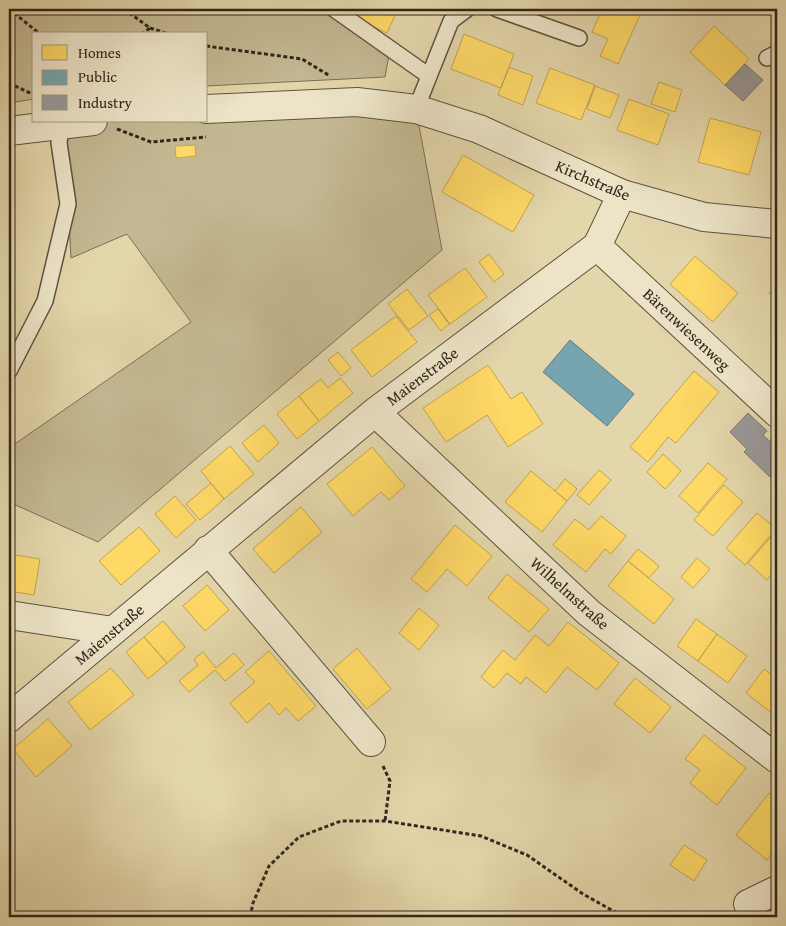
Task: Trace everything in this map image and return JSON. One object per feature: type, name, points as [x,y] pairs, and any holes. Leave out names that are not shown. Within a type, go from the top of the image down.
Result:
[{"type":"street","name":"Kirchstraße","points":[[208,109],[357,102],[416,109],[479,129],[622,194],[704,217],[777,224]]},
{"type":"street","points":[[9,130],[61,125],[104,125]]},
{"type":"street","name":"Maienstraße","points":[[9,718],[375,412],[597,246],[622,194]]},
{"type":"street","name":"Bärenwiesenweg","points":[[597,246],[777,413]]},
{"type":"street","name":"Wilhelmstraße","points":[[375,412],[589,613],[777,759]]},
{"type":"street","points":[[208,550],[372,742]]},
{"type":"street","points":[[9,615],[112,631]]},
{"type":"street","points":[[748,904],[777,890]]},
{"type":"lane","points":[[334,9],[430,76]]},
{"type":"lane","points":[[416,109],[451,22],[467,9]]},
{"type":"lane","points":[[497,9],[580,38]]},
{"type":"lane","points":[[9,371],[45,301],[68,204],[59,143],[61,125]]},
{"type":"path","points":[[9,9],[38,32]]},
{"type":"path","points":[[124,9],[150,28],[163,32]]},
{"type":"path","points":[[145,32],[150,28]]},
{"type":"path","points":[[208,46],[302,59],[334,79],[357,102]]},
{"type":"path","points":[[9,83],[32,95]]},
{"type":"path","points":[[104,125],[151,142],[210,137]]},
{"type":"path","points":[[372,742],[390,781],[386,821]]},
{"type":"path","points":[[250,917],[253,903],[269,866],[299,837],[341,821],[386,821],[480,836],[527,855],[583,894],[624,917]]},
{"type":"shaded area","points":[[9,9],[324,9],[389,55],[385,77],[208,86],[208,32],[32,32],[32,99],[9,103]]},
{"type":"shaded area","points":[[416,109],[442,250],[98,542],[9,502],[9,448],[191,322],[127,234],[71,258],[68,204],[59,143],[91,122],[208,121]]},
{"type":"building: Homes","points":[[358,9],[398,9],[387,33],[354,18]]},
{"type":"building: Homes","points":[[602,9],[626,9],[640,15],[618,64],[600,56],[608,39],[592,32]]},
{"type":"building: Homes","points":[[714,26],[749,59],[725,85],[690,52]]},
{"type":"building: Homes","points":[[464,34],[514,54],[501,88],[451,69]]},
{"type":"building: Homes","points":[[509,67],[533,76],[523,105],[498,95]]},
{"type":"building: Homes","points":[[550,68],[595,85],[581,120],[536,103]]},
{"type":"building: Homes","points":[[659,82],[682,90],[675,112],[651,104]]},
{"type":"building: Homes","points":[[595,86],[619,95],[610,118],[587,109]]},
{"type":"building: Homes","points":[[629,99],[669,114],[658,145],[617,130]]},
{"type":"building: Homes","points":[[710,118],[761,132],[749,175],[698,162]]},
{"type":"building: Homes","points":[[195,145],[196,156],[176,158],[175,146]]},
{"type":"building: Homes","points":[[463,155],[534,195],[513,232],[442,192]]},
{"type":"building: Homes","points":[[489,254],[504,274],[494,282],[479,262]]},
{"type":"building: Homes","points":[[695,256],[738,293],[713,322],[670,284]]},
{"type":"building: Homes","points":[[465,268],[487,297],[450,324],[428,295]]},
{"type":"building: Homes","points":[[777,284],[777,300],[769,293]]},
{"type":"building: Homes","points":[[407,289],[428,316],[409,330],[388,304]]},
{"type":"building: Homes","points":[[438,309],[449,324],[441,331],[429,315]]},
{"type":"building: Homes","points":[[396,316],[417,342],[372,377],[351,350]]},
{"type":"building: Homes","points":[[338,352],[351,368],[341,376],[328,360]]},
{"type":"building: Homes","points":[[488,365],[511,399],[522,392],[543,424],[508,447],[487,415],[446,442],[423,408]]},
{"type":"building: Homes","points":[[694,371],[719,392],[676,443],[668,437],[648,462],[630,447]]},
{"type":"building: Homes","points":[[340,378],[353,393],[319,421],[299,396],[321,379],[328,388]]},
{"type":"building: Homes","points":[[299,396],[319,421],[297,439],[277,414]]},
{"type":"building: Homes","points":[[264,425],[279,443],[258,462],[242,443]]},
{"type":"building: Homes","points":[[230,446],[254,474],[224,499],[201,471]]},
{"type":"building: Homes","points":[[372,447],[405,486],[389,500],[381,492],[353,516],[327,484]]},
{"type":"building: Homes","points":[[663,454],[681,471],[665,489],[647,472]]},
{"type":"building: Homes","points":[[708,463],[727,479],[698,513],[679,496]]},
{"type":"building: Homes","points":[[599,470],[611,480],[589,505],[577,495]]},
{"type":"building: Homes","points":[[531,471],[567,501],[542,532],[505,502]]},
{"type":"building: Homes","points":[[565,479],[577,489],[567,501],[555,491]]},
{"type":"building: Homes","points":[[211,483],[224,499],[200,520],[186,504]]},
{"type":"building: Homes","points":[[724,485],[743,502],[713,536],[694,520]]},
{"type":"building: Homes","points":[[175,496],[196,520],[176,538],[155,514]]},
{"type":"building: Homes","points":[[301,507],[322,532],[274,573],[253,549]]},
{"type":"building: Homes","points":[[757,513],[776,529],[745,565],[726,548]]},
{"type":"building: Homes","points":[[601,516],[626,536],[611,554],[605,549],[586,572],[553,545],[575,519],[589,530]]},
{"type":"building: Homes","points":[[455,525],[492,556],[467,586],[447,569],[427,592],[411,579]]},
{"type":"building: Homes","points":[[139,527],[160,551],[121,585],[99,561]]},
{"type":"building: Homes","points":[[777,530],[777,567],[767,580],[748,563]]},
{"type":"building: Homes","points":[[638,549],[659,566],[649,578],[628,561]]},
{"type":"building: Homes","points":[[9,554],[40,559],[34,595],[9,591]]},
{"type":"building: Homes","points":[[697,558],[710,569],[693,588],[681,577]]},
{"type":"building: Homes","points":[[628,561],[674,599],[654,624],[608,586]]},
{"type":"building: Homes","points":[[507,574],[549,609],[529,632],[488,598]]},
{"type":"building: Homes","points":[[207,585],[229,610],[205,631],[183,606]]},
{"type":"building: Homes","points":[[419,608],[439,625],[419,650],[399,633]]},
{"type":"building: Homes","points":[[696,619],[717,634],[698,661],[677,646]]},
{"type":"building: Homes","points":[[163,621],[185,647],[167,663],[144,637]]},
{"type":"building: Homes","points":[[568,622],[619,663],[597,690],[567,667],[546,693],[526,677],[521,684],[507,673],[494,688],[481,677],[503,650],[515,660],[535,635],[549,646]]},
{"type":"building: Homes","points":[[717,634],[747,656],[728,683],[698,661]]},
{"type":"building: Homes","points":[[144,637],[167,663],[148,679],[126,652]]},
{"type":"building: Homes","points":[[357,648],[391,689],[367,709],[333,669]]},
{"type":"building: Homes","points":[[269,651],[316,706],[298,721],[286,708],[279,715],[269,703],[247,723],[230,703],[255,682],[245,672]]},
{"type":"building: Homes","points":[[203,652],[216,668],[234,653],[244,665],[225,681],[215,670],[189,692],[179,681],[198,665],[194,659]]},
{"type":"building: Homes","points":[[111,668],[134,695],[90,730],[68,702]]},
{"type":"building: Homes","points":[[764,669],[777,679],[777,711],[774,715],[746,693]]},
{"type":"building: Homes","points":[[635,678],[671,707],[650,733],[614,704]]},
{"type":"building: Homes","points":[[48,719],[72,746],[36,777],[13,749]]},
{"type":"building: Homes","points":[[704,735],[746,768],[717,805],[690,783],[700,770],[685,759]]},
{"type":"building: Homes","points":[[769,793],[777,799],[777,847],[767,860],[736,835]]},
{"type":"building: Homes","points":[[684,845],[707,860],[694,881],[670,865]]},
{"type":"building: Public","points":[[570,340],[634,394],[607,426],[543,372]]},
{"type":"building: Industry","points":[[745,64],[763,80],[743,101],[725,85]]},
{"type":"building: Industry","points":[[748,413],[767,431],[763,435],[777,448],[777,470],[770,477],[744,452],[747,449],[730,432]]}]
